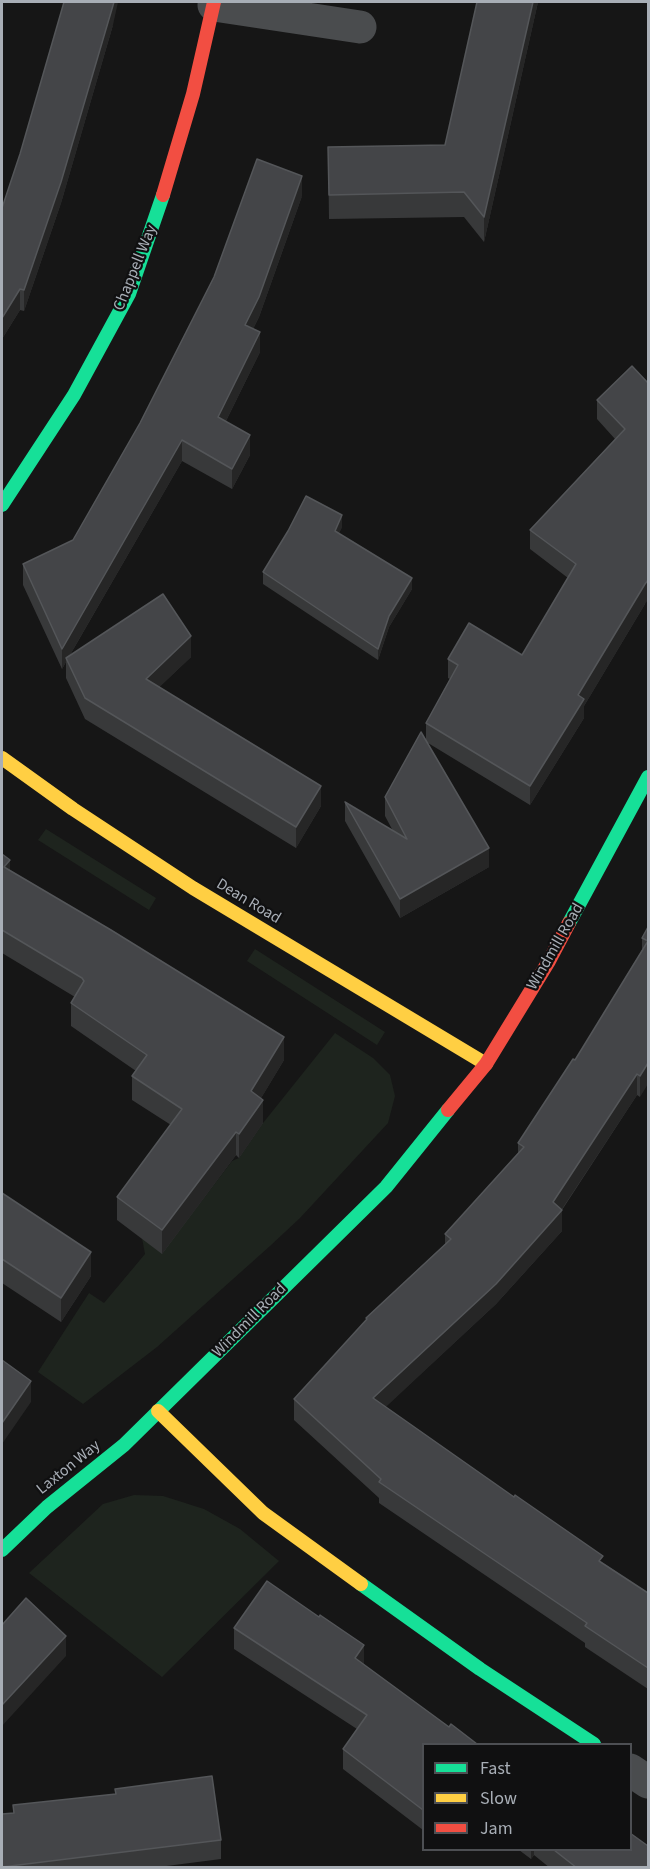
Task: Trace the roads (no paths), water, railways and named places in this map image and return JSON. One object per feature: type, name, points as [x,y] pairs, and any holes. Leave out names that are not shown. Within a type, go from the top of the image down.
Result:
[{"type":"street","name":"Chappell Way","points":[[2,505],[74,395],[129,294],[172,170],[214,3],[360,27]]},
{"type":"street","name":"Dean Road","points":[[2,758],[73,809],[193,888],[486,1064]]},
{"type":"street","name":"Windmill Road","points":[[158,1411],[386,1187],[486,1064],[549,961],[648,777]]},
{"type":"street","name":"Laxton Way","points":[[2,1550],[47,1507],[124,1445],[158,1411]]},
{"type":"street","points":[[158,1411],[263,1514],[480,1669],[592,1743]]},
{"type":"street","points":[[632,1771],[648,1782]]}]
